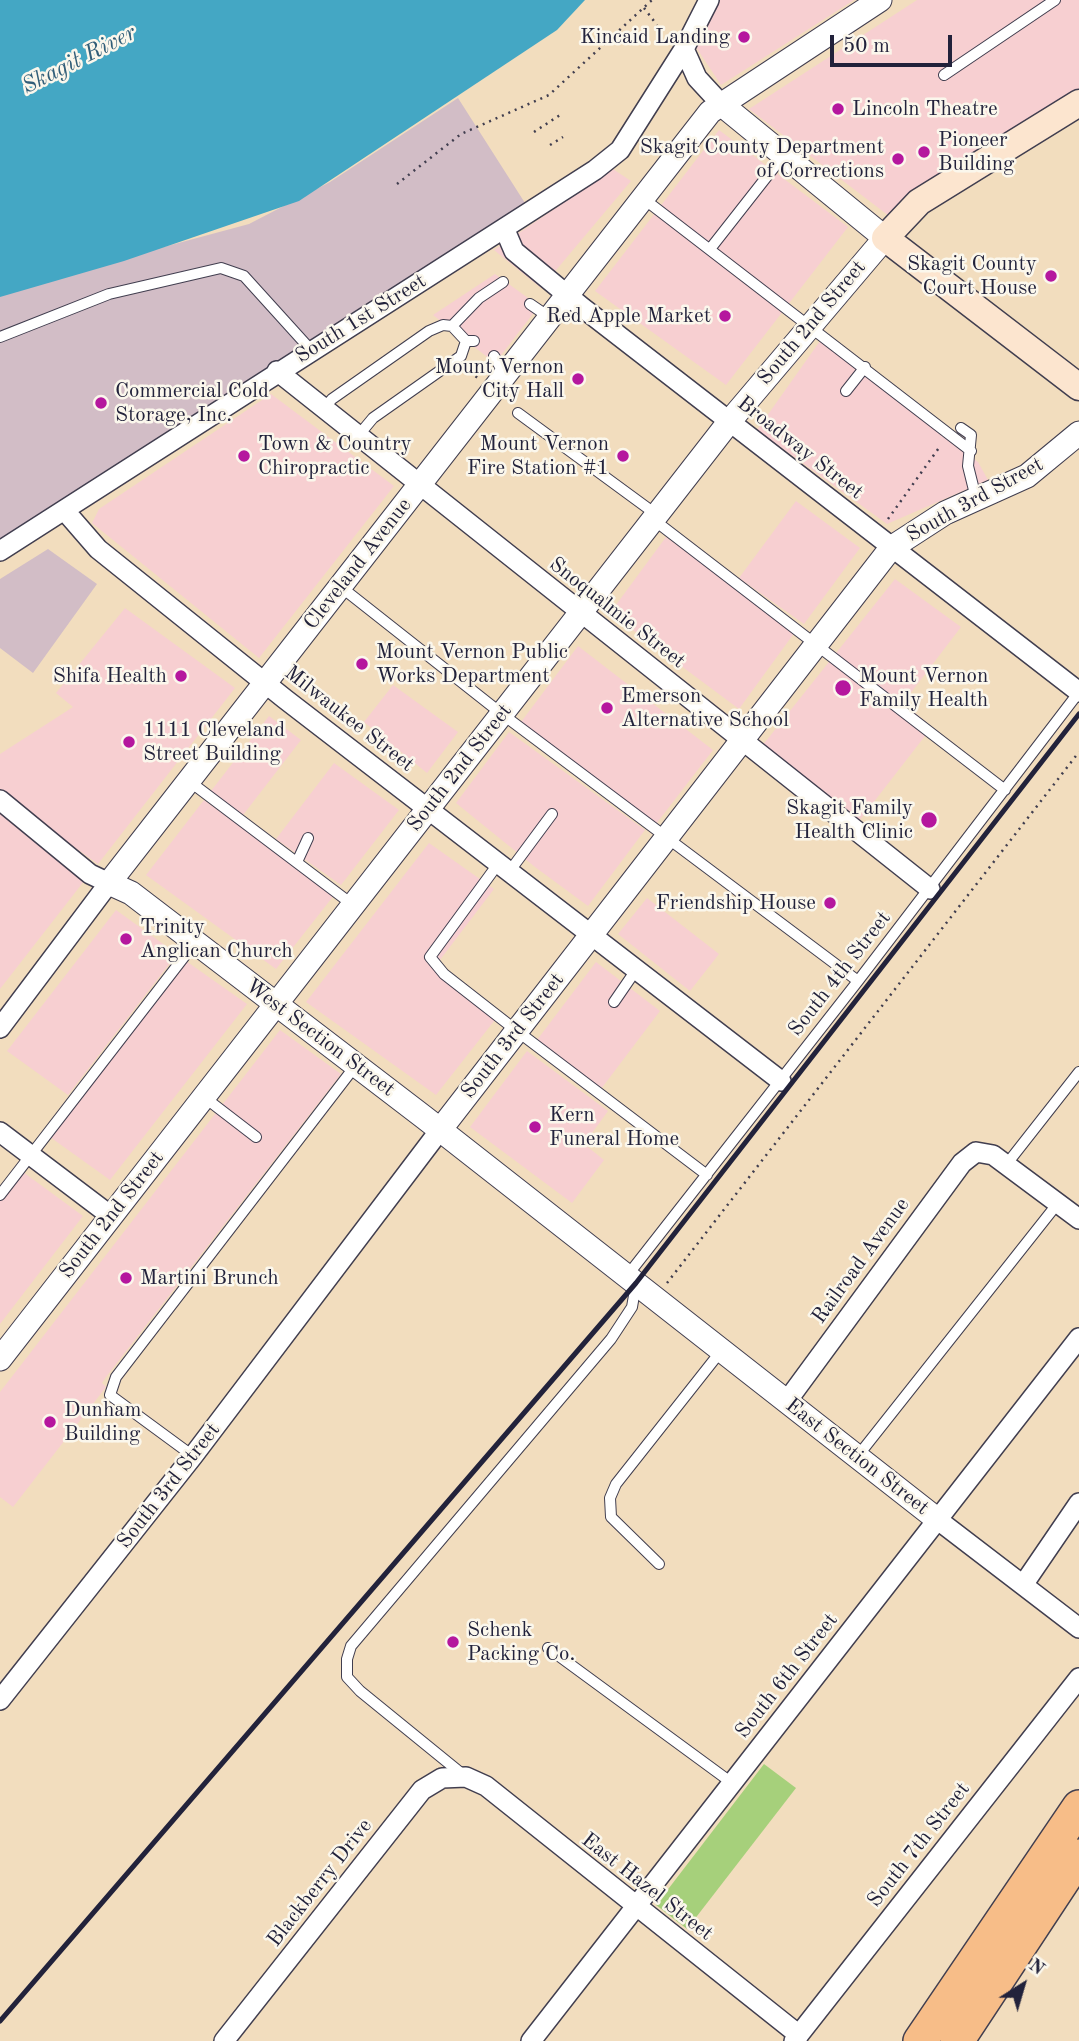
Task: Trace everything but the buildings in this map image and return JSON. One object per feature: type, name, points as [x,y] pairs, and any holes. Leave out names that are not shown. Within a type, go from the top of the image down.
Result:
[{"type":"highway","points":[[967,1971],[1079,1784]]},
{"type":"highway","points":[[920,2041],[1079,1807]]},
{"type":"highway","points":[[957,2041],[1079,1856]]},
{"type":"main road","name":"South 2nd Street","points":[[886,238],[919,202],[1079,103]]},
{"type":"main road","points":[[886,238],[1079,387]]},
{"type":"street","name":"South 1st Street","points":[[0,551],[277,371],[505,230],[595,170],[620,150],[684,49],[709,0]]},
{"type":"street","points":[[721,104],[877,1]]},
{"type":"street","points":[[684,49],[697,78],[721,104],[886,238]]},
{"type":"street","name":"Cleveland Avenue","points":[[0,1028],[109,883],[419,485],[500,366],[568,296],[710,112],[721,104]]},
{"type":"street","name":"Broadway Street","points":[[505,230],[514,251],[568,296],[1079,692]]},
{"type":"street","name":"South 2nd Street","points":[[0,1359],[729,422],[886,238]]},
{"type":"street","name":"Snoqualmie Street","points":[[277,371],[930,888]]},
{"type":"street","name":"South 3rd Street","points":[[0,1700],[10,1681],[193,1456],[440,1130],[891,548],[945,513],[1027,476],[1079,433]]},
{"type":"street","name":"Milwaukee Street","points":[[65,511],[98,549],[265,683],[781,1081]]},
{"type":"street","name":"West Section Street","points":[[0,800],[90,874],[131,892],[194,944],[356,1065],[632,1280]]},
{"type":"street","points":[[0,1132],[111,1216]]},
{"type":"street","name":"Railroad Avenue","points":[[787,1401],[962,1163],[976,1152],[993,1155],[1006,1165]]},
{"type":"street","points":[[1006,1165],[1079,1219]]},
{"type":"street","name":"East Section Street","points":[[632,1280],[1079,1628]]},
{"type":"street","name":"South 6th Street","points":[[531,2041],[1079,1338]]},
{"type":"street","points":[[1023,1586],[1079,1503]]},
{"type":"street","name":"South 7th Street","points":[[797,2038],[1079,1678]]},
{"type":"street","name":"East Hazel Street","points":[[466,1777],[486,1786],[797,2038]]},
{"type":"street","name":"Blackberry Drive","points":[[224,2041],[422,1790],[442,1778],[466,1777]]},
{"type":"lane","points":[[943,75],[1055,0]]},
{"type":"lane","points":[[710,249],[783,156]]},
{"type":"lane","points":[[644,198],[865,367],[971,452]]},
{"type":"lane","points":[[0,337],[109,294],[221,268],[244,276],[311,350]]},
{"type":"lane","points":[[452,326],[479,298],[503,282]]},
{"type":"lane","points":[[530,304],[550,317]]},
{"type":"lane","points":[[323,409],[332,399],[429,331],[443,325],[452,326],[470,341],[461,356],[373,418],[358,436]]},
{"type":"lane","points":[[846,391],[865,367]]},
{"type":"lane","points":[[518,413],[656,517],[1004,790]]},
{"type":"lane","points":[[961,428],[971,435],[968,466],[976,498]]},
{"type":"lane","points":[[340,587],[502,715],[858,981]]},
{"type":"lane","name":"South 4th Street","points":[[632,1280],[707,1175],[1079,692]]},
{"type":"lane","points":[[189,781],[353,906]]},
{"type":"lane","points":[[552,814],[503,868],[430,957],[444,974],[707,1175]]},
{"type":"lane","points":[[297,862],[308,838]]},
{"type":"lane","points":[[0,1195],[194,944]]},
{"type":"lane","points":[[614,1002],[636,970]]},
{"type":"lane","points":[[193,1456],[110,1395],[116,1377],[356,1065]]},
{"type":"lane","points":[[1006,1165],[1079,1072]]},
{"type":"lane","points":[[204,1097],[256,1137]]},
{"type":"lane","points":[[857,1457],[1058,1203]]},
{"type":"lane","points":[[466,1777],[360,1692],[347,1677],[346,1660],[351,1646],[611,1339],[632,1307],[632,1280]]},
{"type":"lane","points":[[659,1564],[611,1517],[610,1498],[616,1484],[721,1350]]},
{"type":"lane","points":[[548,1648],[732,1783]]},
{"type":"path","points":[[397,184],[461,134],[549,95],[652,0]]},
{"type":"path","points":[[644,8],[657,25]]},
{"type":"path","points":[[534,132],[560,115]]},
{"type":"path","points":[[550,145],[563,136]]},
{"type":"path","points":[[470,372],[479,379]]},
{"type":"path","points":[[888,519],[943,443]]},
{"type":"path","points":[[655,1299],[1079,752]]},
{"type":"shaded area","points":[[714,0],[854,0],[721,85],[694,44]]},
{"type":"shaded area","points":[[917,0],[1079,0],[1079,89],[889,216],[749,109]]},
{"type":"shaded area","points":[[458,98],[525,203],[0,539],[0,291],[249,224],[330,182]]},
{"type":"shaded area","points":[[719,130],[848,227],[726,385],[595,291]]},
{"type":"shaded area","points":[[613,169],[631,181],[541,288],[494,250]]},
{"type":"shaded area","points":[[495,274],[539,306],[495,363],[433,315]]},
{"type":"shaded area","points":[[820,341],[978,462],[988,480],[887,524],[757,430]]},
{"type":"shaded area","points":[[271,394],[394,486],[259,658],[92,523],[99,509]]},
{"type":"shaded area","points":[[796,501],[860,548],[804,624],[739,578]]},
{"type":"shaded area","points":[[666,537],[795,632],[739,709],[610,613]]},
{"type":"shaded area","points":[[48,549],[97,584],[33,673],[0,648],[0,579]]},
{"type":"shaded area","points":[[895,579],[961,627],[903,703],[932,727],[859,821],[762,746]]},
{"type":"shaded area","points":[[125,608],[235,688],[98,864],[0,794],[0,754],[73,707],[56,693]]},
{"type":"shaded area","points":[[578,646],[713,750],[656,824],[521,722]]},
{"type":"shaded area","points":[[393,685],[458,732],[427,773],[364,722]]},
{"type":"shaded area","points":[[269,716],[301,740],[243,815],[211,791]]},
{"type":"shaded area","points":[[509,732],[645,830],[588,906],[456,803]]},
{"type":"shaded area","points":[[334,763],[399,810],[341,885],[276,839]]},
{"type":"shaded area","points":[[204,800],[335,894],[276,969],[146,875]]},
{"type":"shaded area","points":[[0,813],[88,876],[0,989]]},
{"type":"shaded area","points":[[429,843],[494,889],[433,969],[498,1016],[436,1095],[306,1002]]},
{"type":"shaded area","points":[[647,898],[719,954],[690,991],[618,934]]},
{"type":"shaded area","points":[[116,910],[177,954],[68,1095],[7,1051]]},
{"type":"shaded area","points":[[186,961],[247,1004],[110,1180],[50,1137]]},
{"type":"shaded area","points":[[596,962],[660,1011],[601,1089],[537,1040]]},
{"type":"shaded area","points":[[280,1030],[341,1074],[106,1377],[102,1383],[106,1387],[13,1507],[0,1497],[0,1392]]},
{"type":"shaded area","points":[[527,1051],[608,1111],[584,1144],[604,1160],[572,1203],[470,1127]]},
{"type":"shaded area","points":[[23,1172],[83,1216],[0,1324],[0,1201]]},
{"type":"green space","points":[[764,1764],[796,1788],[687,1929],[656,1905]]},
{"type":"water","name":"Skagit River","points":[[0,0],[585,0],[557,30],[299,201],[124,261],[0,297]]},
{"type":"railway","points":[[0,2021],[636,1283],[1079,714]]},
{"type":"place","name":"Kincaid Landing","points":[[744,37]]},
{"type":"place","name":"Lincoln Theatre","points":[[838,109]]},
{"type":"place","name":"Pioneer Building","points":[[924,152]]},
{"type":"place","name":"Skagit County Department of Corrections","points":[[898,159]]},
{"type":"place","name":"Skagit County Court House","points":[[1051,276]]},
{"type":"place","name":"Red Apple Market","points":[[725,316]]},
{"type":"place","name":"Mount Vernon City Hall","points":[[578,379]]},
{"type":"place","name":"Commercial Cold Storage, Inc.","points":[[101,403]]},
{"type":"place","name":"Town & Country Chiropractic","points":[[244,456]]},
{"type":"place","name":"Mount Vernon Fire Station #1","points":[[623,456]]},
{"type":"place","name":"Mount Vernon Public Works Department","points":[[362,664]]},
{"type":"place","name":"Shifa Health","points":[[181,676]]},
{"type":"place","name":"Mount Vernon Family Health","points":[[843,688]]},
{"type":"place","name":"Emerson Alternative School","points":[[607,708]]},
{"type":"place","name":"1111 Cleveland Street Building","points":[[129,742]]},
{"type":"place","name":"Skagit Family Health Clinic","points":[[929,820]]},
{"type":"place","name":"Friendship House","points":[[830,903]]},
{"type":"place","name":"Trinity Anglican Church","points":[[126,939]]},
{"type":"place","name":"Kern Funeral Home","points":[[535,1127]]},
{"type":"place","name":"Martini Brunch","points":[[126,1278]]},
{"type":"place","name":"Dunham Building","points":[[50,1422]]},
{"type":"place","name":"Schenk Packing Co.","points":[[453,1642]]}]
